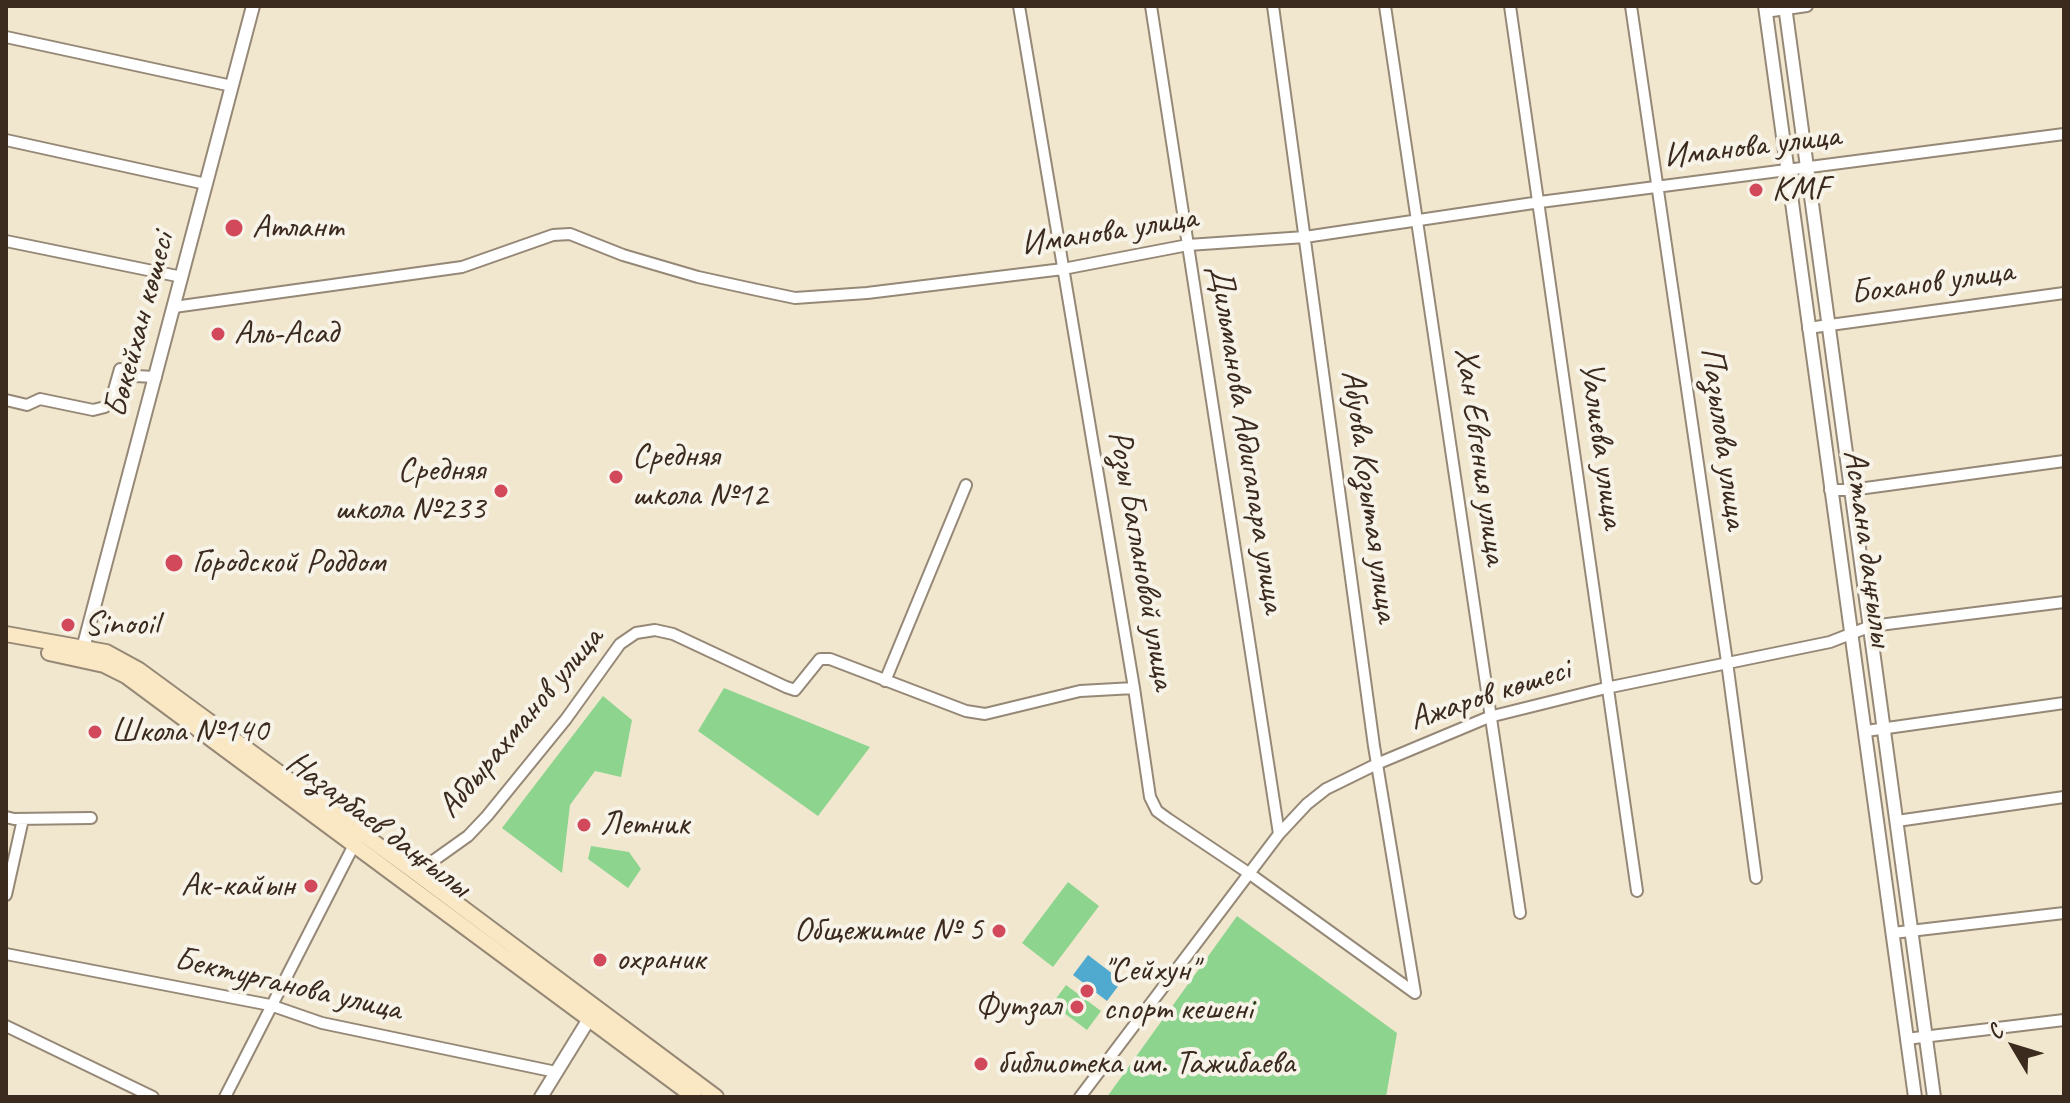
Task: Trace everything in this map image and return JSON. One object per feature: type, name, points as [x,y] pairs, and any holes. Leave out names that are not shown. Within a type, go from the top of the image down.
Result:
[{"type":"main road","points":[[6,634],[82,654]]},
{"type":"main road","name":"Назарбаев даңғылы","points":[[6,643],[82,654],[126,676],[716,1097]]},
{"type":"main road","name":"Назарбаев даңғылы","points":[[357,838],[416,873],[593,1012],[694,1097]]},
{"type":"street","name":"Бөкейхан көшесі","points":[[82,654],[253,6]]},
{"type":"street","name":"Розы Баглановой улица","points":[[1019,6],[1150,797],[1157,811],[1415,993]]},
{"type":"street","name":"Дильманова Абдигапара улица","points":[[1151,6],[1279,834]]},
{"type":"street","name":"Абуова Козытая улица","points":[[1273,6],[1374,746],[1415,993]]},
{"type":"street","name":"Хан Евгения улица","points":[[1385,6],[1520,913]]},
{"type":"street","name":"Уалиева улица","points":[[1510,6],[1637,891]]},
{"type":"street","name":"Пазылова улица","points":[[1631,6],[1756,878]]},
{"type":"street","points":[[1765,9],[1807,6]]},
{"type":"street","name":"Астана даңғылы","points":[[1785,8],[1934,1097]]},
{"type":"street","name":"Астана даңғылы","points":[[1765,9],[1915,1097]]},
{"type":"street","points":[[6,37],[232,86]]},
{"type":"street","name":"Иманова улица","points":[[174,307],[462,267],[562,234],[570,234],[623,255],[698,277],[795,298],[867,293],[1063,269],[1188,245],[1305,237],[1540,202],[2064,134]]},
{"type":"street","points":[[6,140],[206,184]]},
{"type":"street","points":[[6,241],[182,277]]},
{"type":"street","name":"Боханов улица","points":[[1808,328],[2064,293]]},
{"type":"street","points":[[6,400],[27,405],[40,399],[93,410],[105,407],[112,397],[120,369],[134,376],[156,377]]},
{"type":"street","points":[[1830,490],[1851,490],[2064,461]]},
{"type":"street","points":[[885,681],[966,485]]},
{"type":"street","name":"Ажаров көшесі","points":[[1080,1097],[1279,834],[1326,789],[1489,717],[1606,688],[1830,642],[1871,626],[2064,602]]},
{"type":"street","name":"Абдырахманов улица","points":[[416,873],[468,836],[487,816],[566,719],[620,644],[636,633],[655,630],[673,634],[795,690],[820,659],[830,659],[966,711],[985,714],[1080,691],[1134,688]]},
{"type":"street","points":[[1866,731],[2064,703]]},
{"type":"street","points":[[1897,821],[2064,797]]},
{"type":"street","points":[[6,817],[91,818]]},
{"type":"street","points":[[6,895],[23,819]]},
{"type":"street","points":[[225,1097],[357,838]]},
{"type":"street","points":[[1893,933],[2064,913]]},
{"type":"street","name":"Бектурганова улица","points":[[6,954],[270,1005],[322,1023],[556,1072]]},
{"type":"street","points":[[541,1097],[593,1012]]},
{"type":"street","points":[[1906,1039],[2064,1020]]},
{"type":"street","points":[[6,1026],[153,1097]]},
{"type":"green space","points":[[724,688],[870,747],[818,816],[698,731]]},
{"type":"green space","points":[[603,696],[632,720],[621,777],[595,771],[570,805],[562,873],[502,828]]},
{"type":"green space","points":[[591,846],[629,852],[641,869],[628,888],[588,859]]},
{"type":"green space","points":[[1068,882],[1099,906],[1053,967],[1022,943]]},
{"type":"green space","points":[[1237,916],[1397,1033],[1386,1097],[1107,1097]]},
{"type":"green space","name":"Футзал","points":[[1066,985],[1101,1011],[1087,1030],[1052,1004]]},
{"type":"water","points":[[1088,955],[1122,981],[1107,1001],[1073,975]]},
{"type":"place","name":"KMF","points":[[1756,190]]},
{"type":"place","name":"Атлант","points":[[234,228]]},
{"type":"place","name":"Аль-Асад","points":[[218,334]]},
{"type":"place","name":"Средняя школа №12","points":[[616,477]]},
{"type":"place","name":"Средняя школа №233","points":[[501,491]]},
{"type":"place","name":"Городской Роддом","points":[[174,563]]},
{"type":"place","name":"Sinooil","points":[[68,625]]},
{"type":"place","name":"Школа №140","points":[[95,732]]},
{"type":"place","name":"Летник","points":[[584,825]]},
{"type":"place","name":"Ак-кайын","points":[[311,886]]},
{"type":"place","name":"Общежитие № 5","points":[[999,931]]},
{"type":"place","name":"охраник","points":[[600,960]]},
{"type":"place","name":"\"Сейхун\" спорт кешені","points":[[1087,991]]},
{"type":"place","name":"Футзал","points":[[1077,1007]]},
{"type":"place","name":"библиотека им. Тажибаева","points":[[981,1064]]}]
